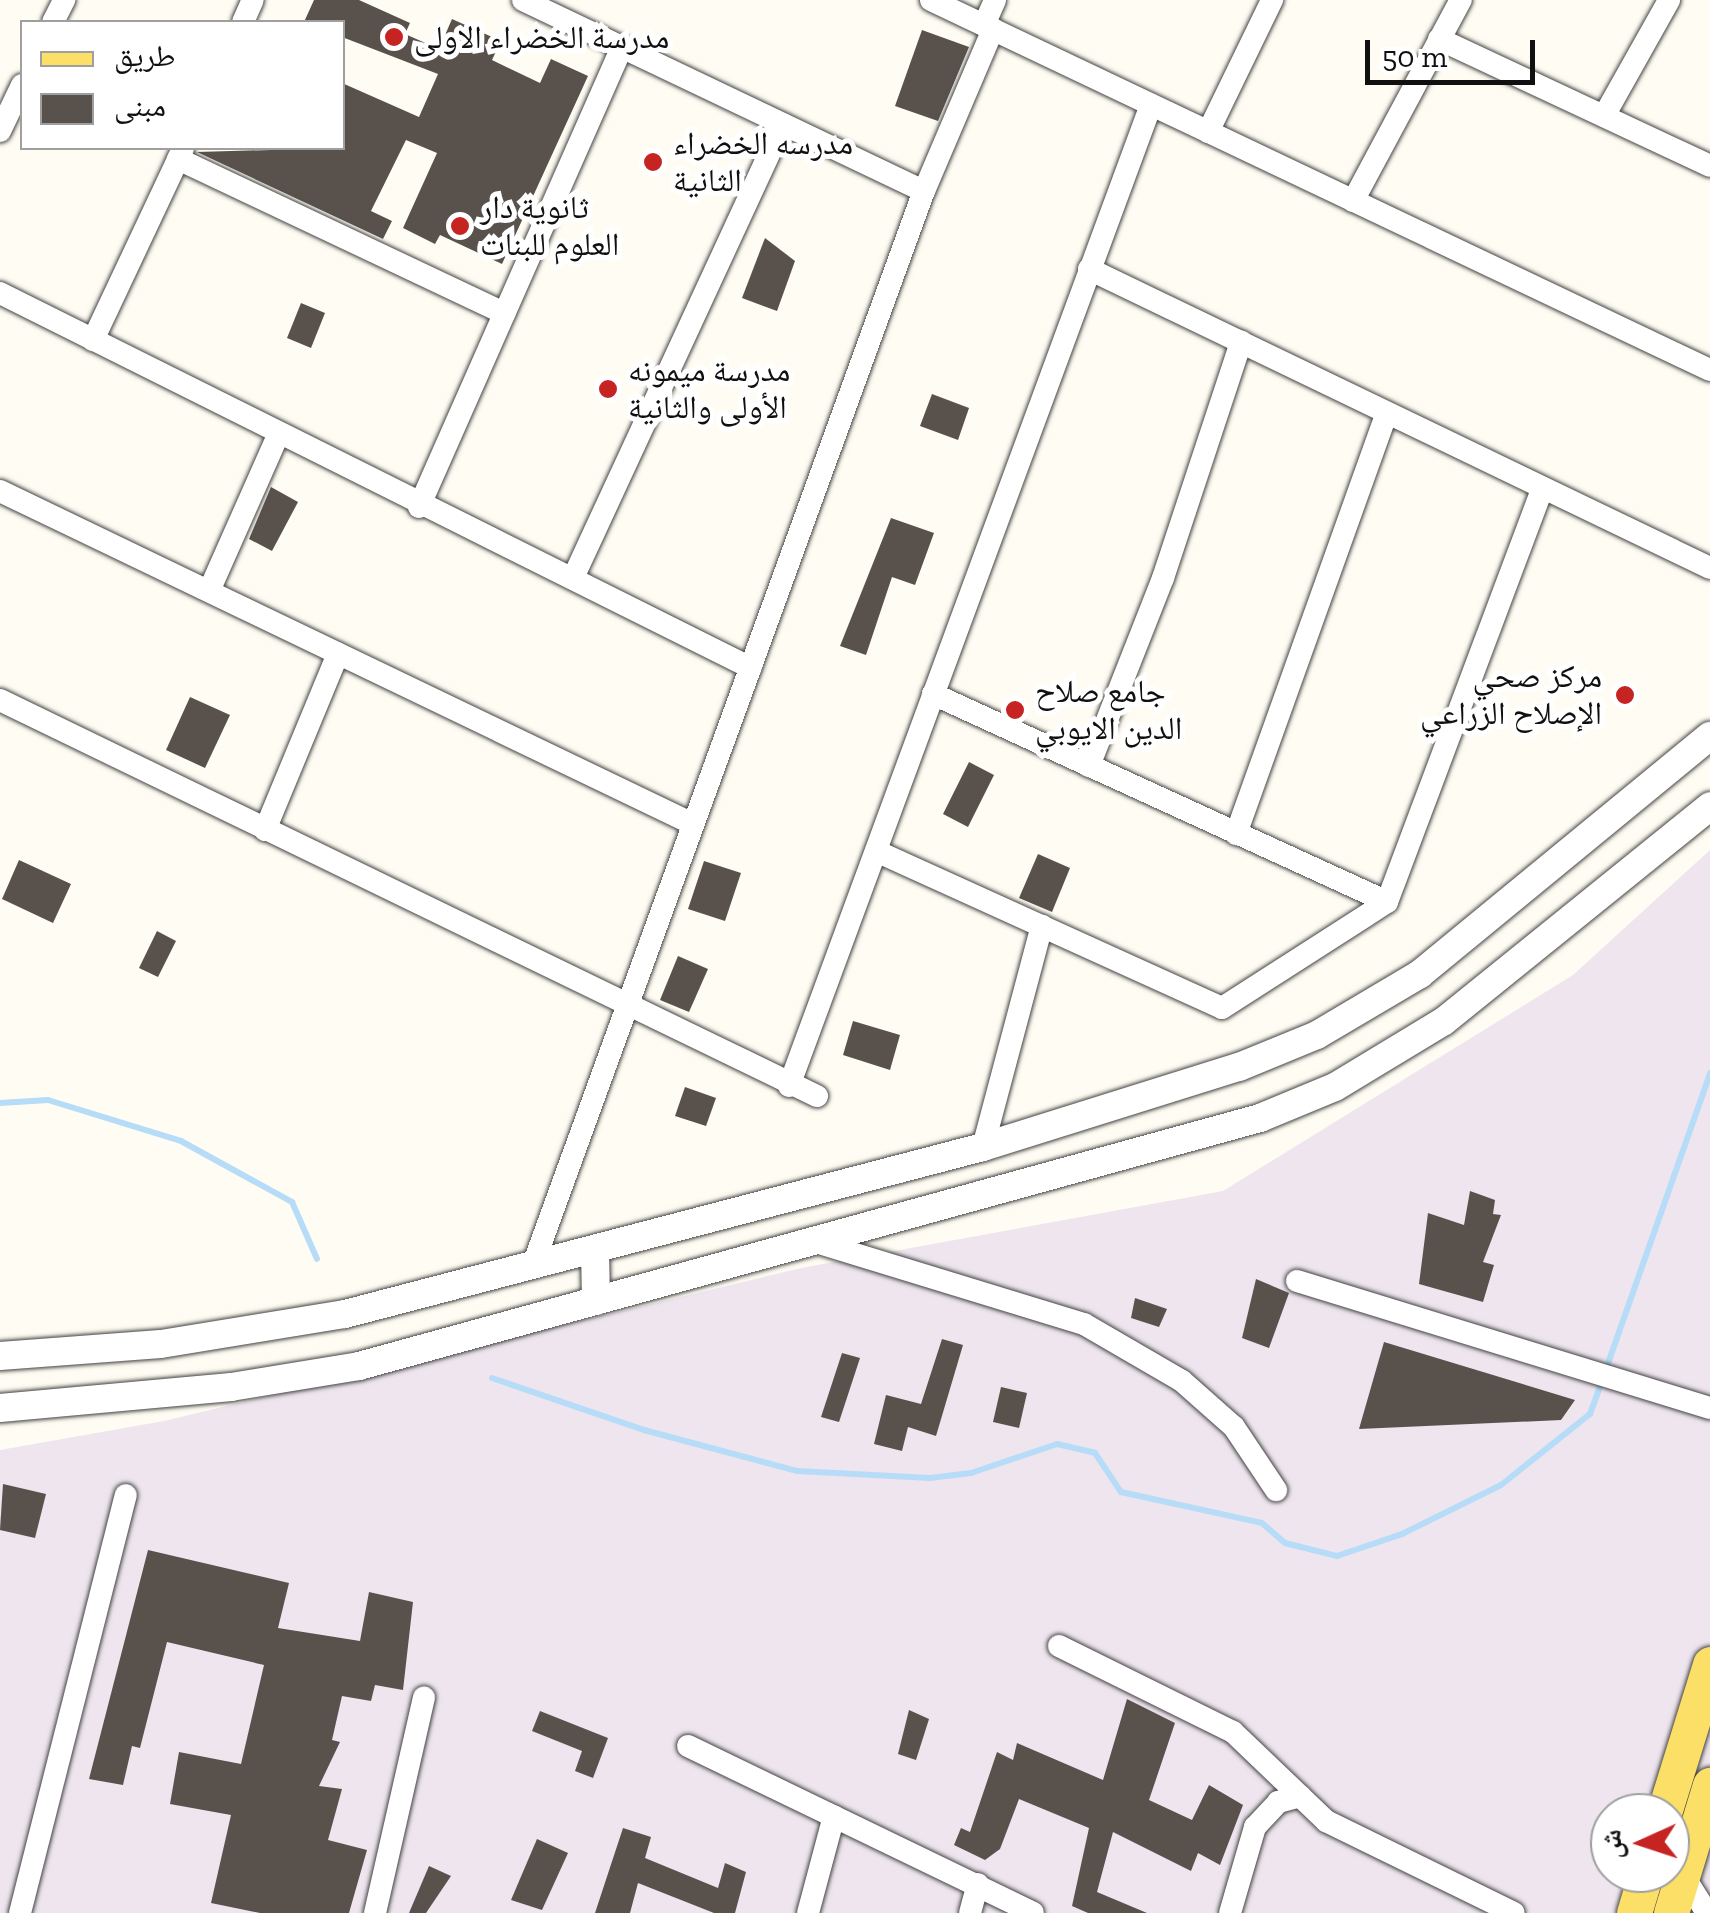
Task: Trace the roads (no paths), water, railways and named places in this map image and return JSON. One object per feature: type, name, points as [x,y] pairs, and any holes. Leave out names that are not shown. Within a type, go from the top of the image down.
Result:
[{"type":"main road","points":[[1670,1793],[1710,1664]]},
{"type":"main road","points":[[1671,1913],[1694,1864],[1710,1785]]},
{"type":"street","points":[[523,0],[924,191]]},
{"type":"street","points":[[931,0],[1710,370]]},
{"type":"street","points":[[533,1265],[995,0]]},
{"type":"street","points":[[1208,132],[1272,0]]},
{"type":"street","points":[[1353,200],[1461,0]]},
{"type":"street","points":[[1604,116],[1669,0]]},
{"type":"street","points":[[1440,39],[1710,166]]},
{"type":"street","points":[[419,506],[622,47]]},
{"type":"street","points":[[0,131],[20,89]]},
{"type":"street","points":[[789,1086],[1151,105]]},
{"type":"street","points":[[573,578],[783,124]]},
{"type":"street","points":[[93,340],[181,153],[504,314]]},
{"type":"street","points":[[1089,269],[1710,568]]},
{"type":"street","points":[[0,293],[419,506],[573,578],[750,668]]},
{"type":"street","points":[[1090,766],[1163,578],[1241,342]]},
{"type":"street","points":[[1236,834],[1387,413]]},
{"type":"street","points":[[208,592],[278,435]]},
{"type":"street","points":[[876,851],[1222,1008],[1387,902],[1543,488]]},
{"type":"street","points":[[0,491],[694,824]]},
{"type":"street","points":[[265,830],[338,654]]},
{"type":"street","points":[[933,694],[1387,902]]},
{"type":"street","points":[[0,700],[789,1086],[818,1096]]},
{"type":"street","points":[[0,1356],[230,1336],[344,1314],[984,1147],[1204,1079],[1317,1035],[1420,974],[1710,736]]},
{"type":"street","points":[[0,1408],[297,1378],[819,1243],[1200,1137],[1335,1087],[1502,979],[1710,806]]},
{"type":"street","points":[[984,1147],[1042,926]]},
{"type":"street","points":[[819,1243],[1084,1324],[1182,1382],[1221,1415],[1276,1490]]},
{"type":"street","points":[[595,1249],[596,1301]]},
{"type":"street","points":[[1298,1281],[1710,1408]]},
{"type":"street","points":[[20,1913],[126,1496]]},
{"type":"street","points":[[1059,1646],[1233,1732],[1326,1820],[1514,1913]]},
{"type":"street","points":[[375,1913],[424,1698]]},
{"type":"street","points":[[688,1746],[1033,1913]]},
{"type":"street","points":[[1230,1913],[1256,1827],[1278,1802],[1300,1796]]},
{"type":"street","points":[[808,1913],[834,1816]]},
{"type":"street","points":[[1694,1864],[1707,1913]]},
{"type":"street","points":[[970,1913],[978,1884]]},
{"type":"waterway","points":[[1606,1369],[1710,1073]]},
{"type":"waterway","points":[[0,1103],[48,1100],[181,1141],[292,1202],[317,1259]]},
{"type":"waterway","points":[[492,1378],[644,1430],[797,1471],[930,1478],[971,1473],[1057,1444],[1095,1453],[1121,1492],[1262,1523],[1285,1543],[1337,1556],[1402,1534],[1501,1485],[1590,1414],[1602,1381]]},
{"type":"place","name":"مدرسة الخضراء الاولى","points":[[394,37]]},
{"type":"place","name":"مدرسه الخضراء الثانية","points":[[653,162]]},
{"type":"place","name":"ثانوية دار العلوم للبنات","points":[[460,226]]},
{"type":"place","name":"مدرسة ميمونه الأولى والثانية","points":[[608,389]]},
{"type":"place","name":"مركز صحي الإصلاح الزراعي","points":[[1625,695]]},
{"type":"place","name":"جامع صلاح الدين الايوبي","points":[[1015,710]]}]
